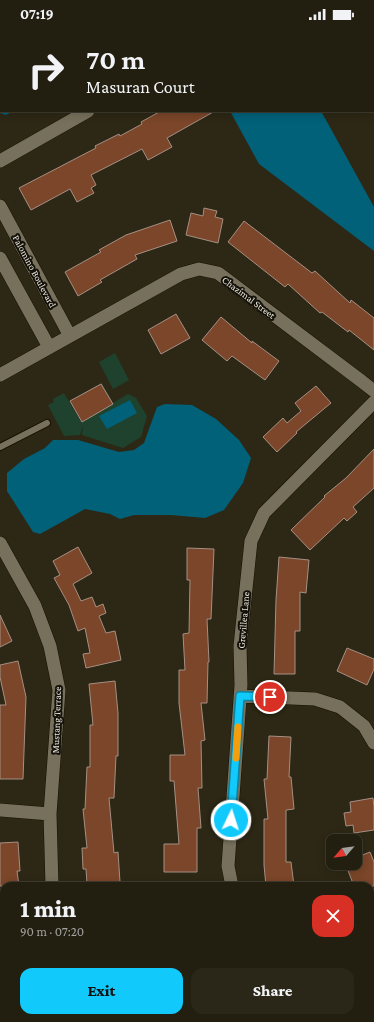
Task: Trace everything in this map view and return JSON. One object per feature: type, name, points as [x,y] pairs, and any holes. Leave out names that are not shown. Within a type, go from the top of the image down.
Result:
[{"type":"street","points":[[0,161],[86,112]]},
{"type":"street","name":"Palomino Boulevard","points":[[0,206],[70,336]]},
{"type":"street","points":[[0,258],[48,347]]},
{"type":"street","name":"Chazimal Street","points":[[70,336],[181,274],[199,269],[218,273],[374,392]]},
{"type":"street","points":[[0,375],[70,336]]},
{"type":"street","name":"Grevillea Lane","points":[[231,882],[228,866],[240,696],[240,646],[251,541],[264,513],[374,402]]},
{"type":"street","name":"Mustang Terrace","points":[[0,543],[35,606],[50,646],[59,690],[50,814],[52,882]]},
{"type":"street","points":[[240,696],[315,699],[340,707],[364,726],[374,743]]},
{"type":"street","points":[[0,810],[50,814]]},
{"type":"lane","points":[[0,447],[47,423]]},
{"type":"green space","points":[[115,353],[129,380],[113,389],[99,362]]},
{"type":"green space","points":[[102,383],[113,403],[128,394],[136,398],[147,416],[141,437],[123,448],[82,435],[83,425],[71,400]]},
{"type":"green space","points":[[64,393],[83,425],[80,435],[64,436],[48,405],[54,402],[53,399]]},
{"type":"water","points":[[0,112],[12,112],[6,115]]},
{"type":"water","points":[[231,112],[322,112],[374,207],[374,251],[259,164]]},
{"type":"water","points":[[130,400],[137,413],[107,429],[99,416]]},
{"type":"water","points":[[165,404],[192,405],[216,419],[239,440],[251,458],[243,483],[224,510],[205,518],[171,515],[134,515],[120,519],[110,514],[85,509],[40,534],[33,532],[7,491],[7,473],[24,459],[45,448],[53,440],[78,440],[119,452],[134,450],[144,443],[157,407]]},
{"type":"building","points":[[159,112],[213,112],[167,138],[172,147],[148,160],[142,149],[91,175],[96,185],[91,188],[94,193],[77,202],[70,189],[31,210],[19,188],[96,148],[95,146],[119,134],[120,136],[142,124],[141,122]]},
{"type":"building","points":[[204,208],[217,211],[215,217],[223,219],[218,243],[186,235],[191,213],[203,216]]},
{"type":"building","points":[[170,220],[177,241],[135,255],[137,259],[100,280],[102,282],[78,296],[65,272],[101,252],[99,250],[126,235]]},
{"type":"building","points":[[244,221],[312,273],[315,271],[350,303],[351,300],[374,318],[374,350],[349,330],[348,332],[322,312],[320,313],[288,284],[285,287],[228,242]]},
{"type":"building","points":[[176,314],[190,338],[161,354],[148,330]]},
{"type":"building","points":[[221,317],[252,343],[252,341],[279,361],[265,380],[232,356],[227,361],[202,340]]},
{"type":"building","points":[[101,384],[113,404],[82,422],[70,401]]},
{"type":"building","points":[[316,386],[331,403],[296,432],[297,433],[277,452],[263,437],[283,418],[287,423],[301,411],[295,403]]},
{"type":"building","points":[[374,449],[374,488],[353,507],[357,512],[347,521],[344,518],[310,550],[291,530],[325,497],[324,496],[346,478]]},
{"type":"building","points":[[78,547],[92,573],[73,584],[81,601],[92,597],[96,607],[103,604],[106,613],[99,616],[106,633],[115,631],[121,660],[86,668],[83,654],[90,653],[85,628],[78,631],[69,605],[54,578],[60,575],[53,561]]},
{"type":"building","points":[[187,548],[214,549],[211,619],[207,619],[209,662],[207,703],[201,703],[205,740],[201,741],[202,788],[198,788],[201,828],[197,828],[197,872],[164,872],[164,844],[179,844],[174,781],[170,781],[170,755],[185,755],[179,703],[179,670],[185,670],[183,634],[189,633],[190,580],[187,580]]},
{"type":"building","points":[[279,557],[309,560],[306,593],[300,592],[300,631],[295,631],[295,674],[274,674]]},
{"type":"building","points":[[0,615],[12,641],[0,647]]},
{"type":"building","points":[[347,648],[374,659],[374,669],[367,685],[337,671]]},
{"type":"building","points":[[18,661],[26,697],[23,779],[0,779],[0,705],[6,705],[0,677],[0,665]]},
{"type":"building","points":[[115,681],[118,713],[118,756],[116,756],[114,798],[109,798],[114,853],[118,852],[120,882],[87,882],[86,869],[83,869],[82,848],[87,848],[83,809],[85,809],[87,767],[90,767],[90,725],[93,725],[89,684]]},
{"type":"building","points":[[269,736],[291,737],[289,777],[291,777],[294,809],[286,810],[286,862],[291,862],[294,882],[266,882],[264,819],[268,819],[264,779],[267,779]]},
{"type":"building","points":[[373,798],[374,830],[354,833],[353,825],[346,826],[344,813],[351,812],[350,802]]},
{"type":"building","points":[[18,842],[20,871],[17,871],[18,882],[0,882],[0,843]]},
{"type":"building","points":[[370,852],[374,862],[374,882],[352,882],[348,870],[362,870],[362,855]]},
{"type":"slow traffic","points":[[236,758],[238,727]]},
{"type":"route","points":[[231,820],[240,696],[270,697]]}]
